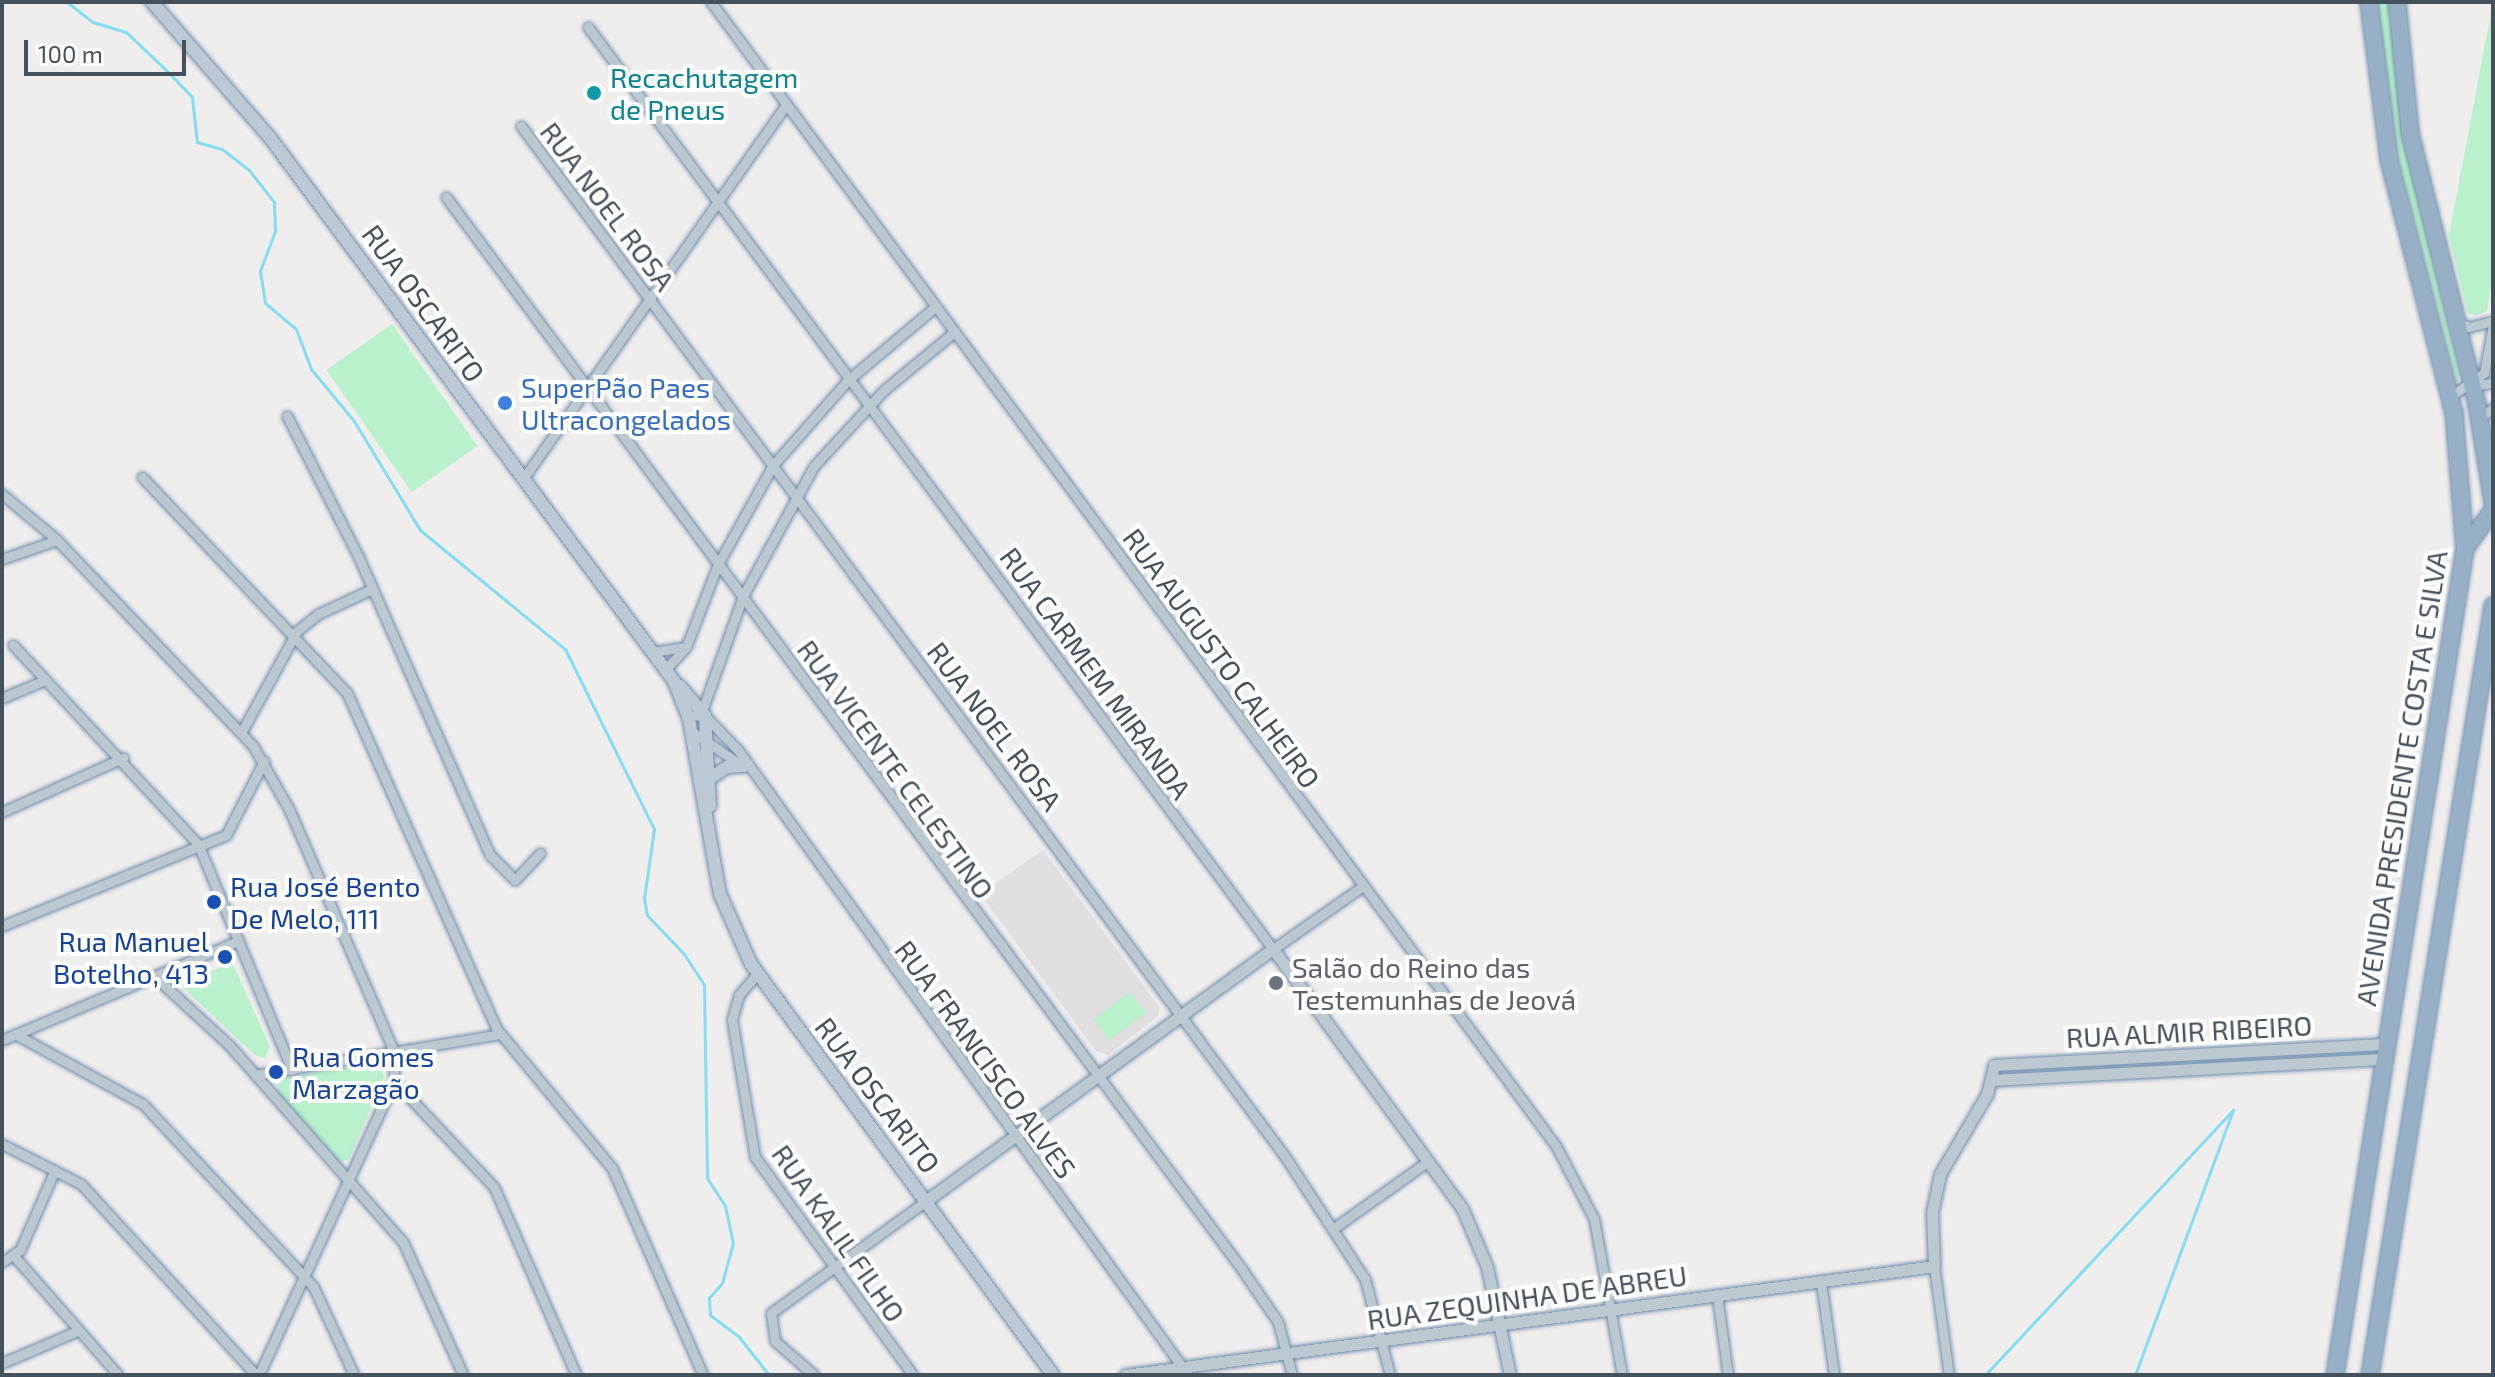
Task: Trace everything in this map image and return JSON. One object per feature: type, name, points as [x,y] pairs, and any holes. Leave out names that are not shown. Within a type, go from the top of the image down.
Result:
[{"type":"highway","name":"AVENIDA PRESIDENTE COSTA E SILVA","points":[[2335,1375],[2465,549],[2462,472],[2451,396],[2389,159],[2369,2]]},
{"type":"highway","points":[[2397,2],[2410,133],[2472,385],[2486,413],[2493,502]]},
{"type":"highway","points":[[2465,549],[2493,510]]},
{"type":"highway","points":[[2370,1375],[2492,615]]},
{"type":"main road","name":"RUA OSCARITO","points":[[152,2],[271,139],[674,681],[704,713],[709,825]]},
{"type":"main road","name":"RUA OSCARITO","points":[[674,681],[688,715],[725,911],[757,974],[927,1200],[1053,1375]]},
{"type":"main road","points":[[709,779],[727,767],[745,768]]},
{"type":"street","name":"RUA AUGUSTO CALHEIRO","points":[[711,2],[1571,1172],[1594,1219],[1614,1309],[1622,1375]]},
{"type":"street","name":"RUA CARMEM MIRANDA","points":[[588,27],[716,205],[1273,949],[1468,1220],[1503,1324],[1510,1375]]},
{"type":"street","points":[[523,479],[785,106]]},
{"type":"street","name":"RUA NOEL ROSA","points":[[521,126],[1181,1016],[1334,1228],[1365,1279],[1384,1340],[1390,1375]]},
{"type":"street","name":"RUA VICENTE CELESTINO","points":[[446,197],[1257,1291],[1290,1353],[1292,1375]]},
{"type":"street","points":[[666,669],[686,647],[718,564],[773,465],[848,380],[935,307]]},
{"type":"street","points":[[2455,321],[2469,327],[2493,323],[2486,367],[2472,385]]},
{"type":"street","points":[[688,715],[704,713],[743,596],[814,466],[868,406],[954,332]]},
{"type":"street","points":[[2451,396],[2472,385],[2493,383]]},
{"type":"street","points":[[287,416],[372,589],[490,855],[515,880],[540,853]]},
{"type":"street","points":[[142,477],[292,636],[323,662],[347,693],[500,1034],[591,1139],[618,1179],[703,1375]]},
{"type":"street","points":[[2,494],[57,540],[242,731],[264,761],[394,1052],[394,1081],[258,1375],[87,1190],[2,1144]]},
{"type":"street","points":[[2,559],[57,540]]},
{"type":"street","points":[[242,731],[292,636],[318,614],[372,589]]},
{"type":"street","points":[[13,645],[123,758],[198,844],[292,1070]]},
{"type":"street","points":[[653,652],[686,647]]},
{"type":"street","points":[[2,698],[45,680]]},
{"type":"street","name":"RUA FRANCISCO ALVES","points":[[704,713],[738,750],[745,768]]},
{"type":"street","name":"RUA FRANCISCO ALVES","points":[[691,731],[707,737],[745,768],[1187,1371]]},
{"type":"street","points":[[2,812],[123,758]]},
{"type":"street","points":[[2,926],[231,829],[264,761]]},
{"type":"street","points":[[814,1375],[775,1341],[771,1313],[1096,1075],[1363,886]]},
{"type":"street","points":[[2,1040],[238,941]]},
{"type":"street","name":"RUA KALIL FILHO","points":[[757,974],[739,995],[732,1020],[755,1157],[913,1375]]},
{"type":"street","points":[[154,976],[255,1075],[407,1249],[463,1375]]},
{"type":"street","points":[[15,1034],[133,1094],[305,1278],[354,1375]]},
{"type":"street","points":[[255,1075],[500,1034]]},
{"type":"street","name":"RUA ALMIR RIBEIRO","points":[[2385,1052],[1992,1080],[1994,1065],[2385,1052]]},
{"type":"street","points":[[1949,1375],[1934,1266],[1932,1212],[1940,1174],[1992,1080]]},
{"type":"street","points":[[394,1081],[494,1187],[576,1375]]},
{"type":"street","points":[[1334,1228],[1427,1162]]},
{"type":"street","points":[[2,1262],[14,1256],[55,1170]]},
{"type":"street","points":[[14,1256],[118,1375]]},
{"type":"street","name":"RUA ZEQUINHA DE ABREU","points":[[1125,1375],[1187,1371],[1290,1353],[1934,1266]]},
{"type":"street","points":[[1821,1282],[1834,1375]]},
{"type":"street","points":[[1717,1295],[1728,1375]]},
{"type":"street","points":[[2,1363],[77,1331]]},
{"type":"shaded area","points":[[1043,850],[1160,1008],[1158,1016],[1108,1055],[1096,1051],[980,894]]},
{"type":"green space","points":[[2377,2],[2389,2],[2403,135],[2459,372],[2457,385],[2399,160]]},
{"type":"green space","points":[[2493,2],[2493,273],[2487,311],[2476,316],[2468,313],[2449,235]]},
{"type":"green space","points":[[392,324],[477,446],[412,492],[326,370]]},
{"type":"green space","points":[[232,962],[270,1047],[265,1058],[256,1056],[180,985]]},
{"type":"green space","points":[[1130,992],[1146,1013],[1109,1040],[1093,1020]]},
{"type":"green space","points":[[373,1062],[381,1067],[384,1077],[349,1159],[340,1162],[280,1096],[277,1085],[285,1078]]},
{"type":"waterway","points":[[67,2],[93,22],[126,32],[166,70],[192,97],[197,142],[222,149],[249,170],[274,202],[275,231],[260,271],[265,303],[296,329],[311,369],[354,421],[420,530],[565,649],[654,829],[644,898],[647,915],[684,954],[704,985],[707,1178],[725,1206],[733,1243],[722,1283],[709,1298],[710,1315],[739,1337],[769,1375]]},
{"type":"waterway","points":[[1985,1375],[2233,1110],[2135,1375]]},
{"type":"place","name":"Recachutagem de Pneus","points":[[594,93]]},
{"type":"place","name":"SuperPão Paes Ultracongelados","points":[[505,403]]},
{"type":"place","name":"Rua José Bento De Melo, 111","points":[[214,902]]},
{"type":"place","name":"Rua Manuel Botelho, 413","points":[[225,957]]},
{"type":"place","name":"Salão do Reino das Testemunhas de Jeová","points":[[1276,983]]},
{"type":"place","name":"Rua Gomes Marzagão","points":[[276,1072]]}]
